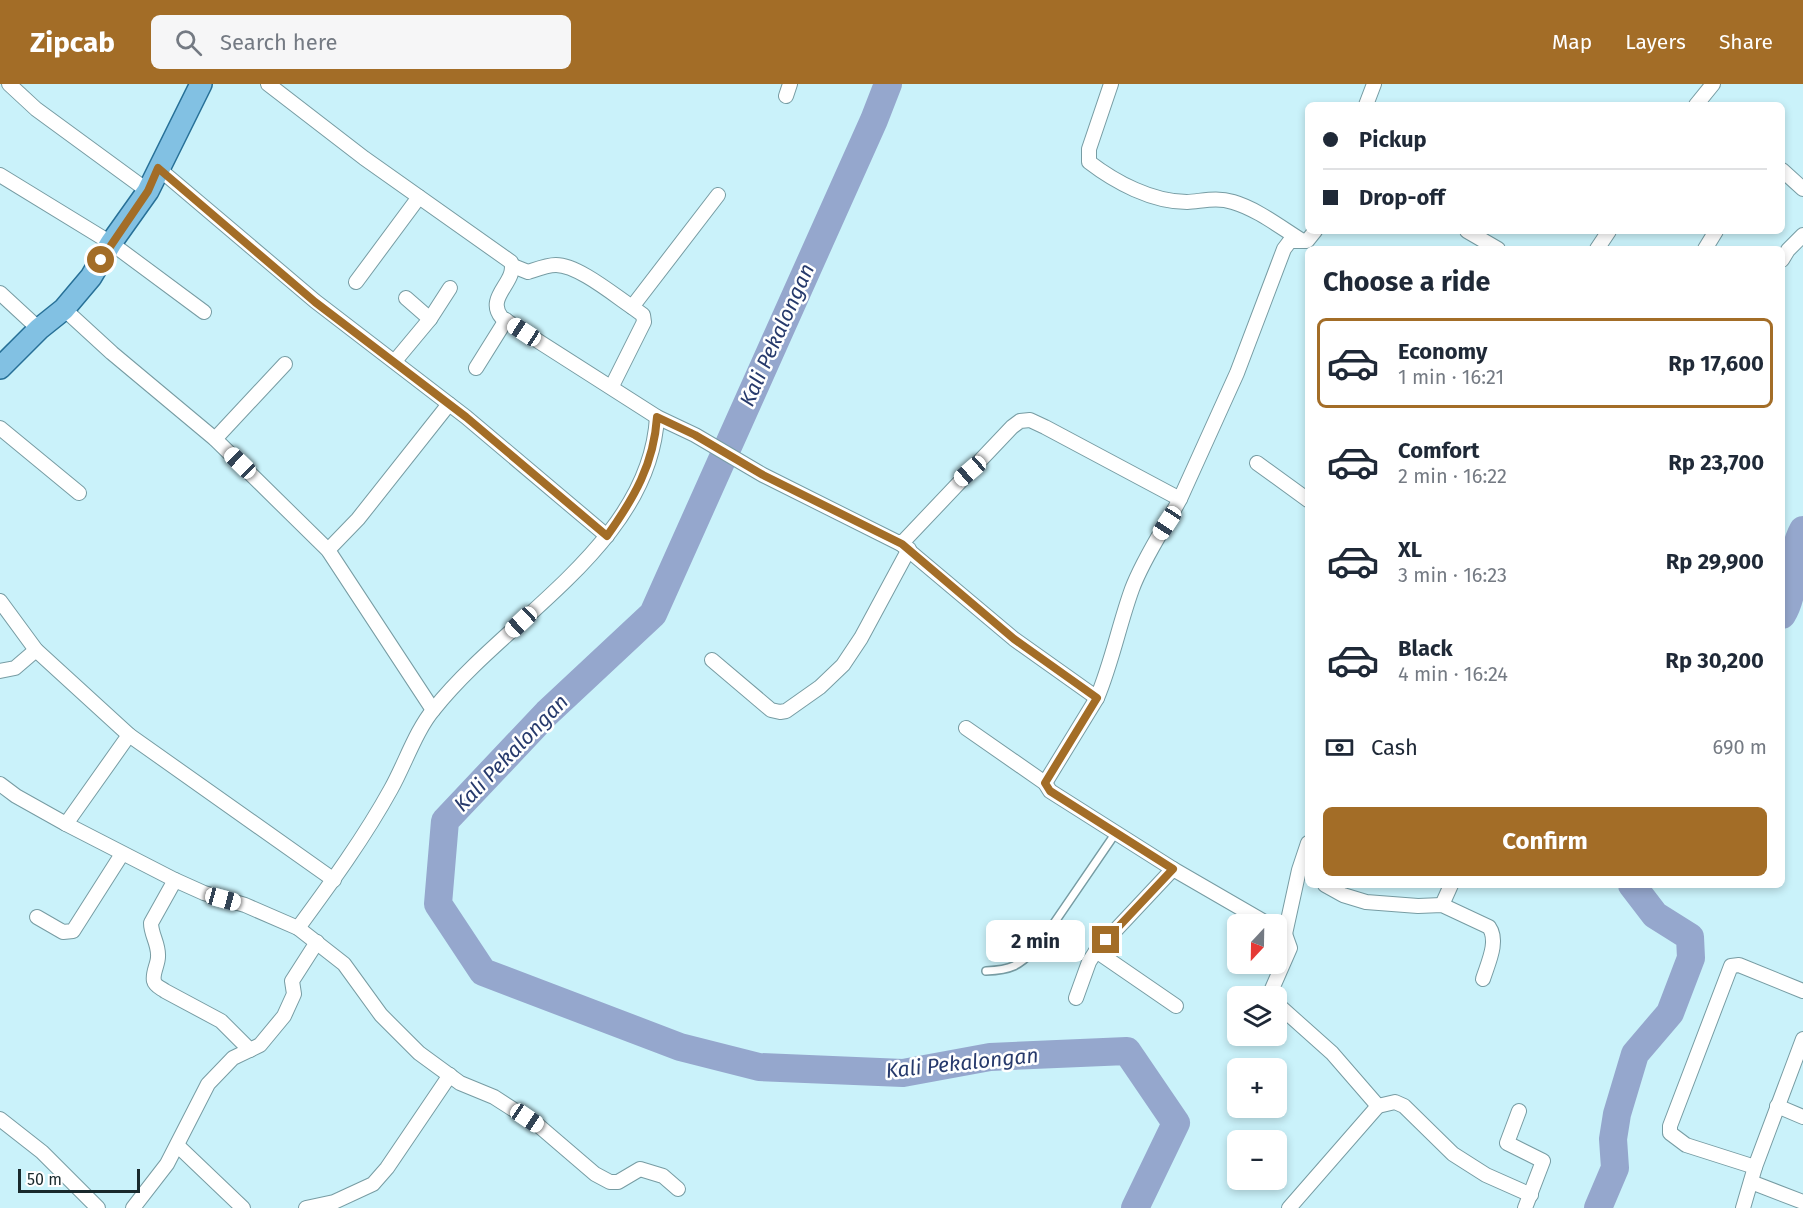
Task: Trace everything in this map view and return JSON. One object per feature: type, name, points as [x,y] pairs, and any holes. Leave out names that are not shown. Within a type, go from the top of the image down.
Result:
[{"type":"main road","points":[[0,368],[39,329],[64,309],[91,277],[111,243],[148,191],[201,84]]},
{"type":"street","points":[[9,84],[36,108],[148,191]]},
{"type":"street","points":[[268,84],[364,158],[507,259],[513,266],[528,272],[558,265],[579,273],[643,315],[644,322],[612,386]]},
{"type":"street","points":[[1111,84],[1089,149],[1089,162],[1129,186],[1165,199],[1187,202],[1219,199],[1232,201],[1303,242]]},
{"type":"street","points":[[1367,102],[1374,84]]},
{"type":"street","points":[[1704,102],[1713,84]]},
{"type":"street","points":[[158,168],[315,302],[449,404],[607,536]]},
{"type":"street","points":[[1785,173],[1803,189]]},
{"type":"street","points":[[0,175],[111,243],[204,312]]},
{"type":"street","points":[[632,307],[718,195]]},
{"type":"street","points":[[356,282],[419,197]]},
{"type":"street","points":[[1045,783],[1097,698],[1114,654],[1132,589],[1153,545],[1180,499],[1237,374],[1284,249],[1290,241],[1303,242],[1313,234]]},
{"type":"street","points":[[1472,234],[1493,246]]},
{"type":"street","points":[[1785,255],[1803,235]]},
{"type":"street","points":[[513,266],[496,302],[497,312],[506,320],[657,417],[695,435],[763,475],[905,546],[1014,639],[1097,698]]},
{"type":"street","points":[[395,361],[430,319],[450,288]]},
{"type":"street","points":[[0,293],[39,329]]},
{"type":"street","points":[[406,298],[430,319]]},
{"type":"street","points":[[64,309],[112,353],[215,439],[328,550],[433,710]]},
{"type":"street","points":[[476,368],[506,320]]},
{"type":"street","points":[[215,439],[285,364]]},
{"type":"street","points":[[328,550],[365,511],[449,404]]},
{"type":"street","points":[[298,928],[334,880],[391,790],[433,710],[473,668],[554,592],[607,536],[633,499],[656,438],[657,417]]},
{"type":"street","points":[[712,660],[771,710],[786,711],[820,687],[843,665],[861,638],[905,546],[960,480],[981,462],[997,442],[1020,421],[1030,420],[1045,427],[1180,499]]},
{"type":"street","points":[[0,428],[79,493]]},
{"type":"street","points":[[1257,463],[1305,498]]},
{"type":"street","points":[[0,601],[36,650],[129,735],[334,880]]},
{"type":"street","points":[[0,671],[15,668],[36,650]]},
{"type":"street","points":[[966,728],[1045,783],[1050,791],[1115,834],[1251,914]]},
{"type":"street","points":[[66,824],[129,735]]},
{"type":"street","points":[[0,784],[16,796],[66,824],[175,880],[204,893],[245,905],[298,928],[344,964],[381,1015],[419,1053],[450,1076],[515,1109],[603,1179],[618,1182],[640,1169],[663,1176],[678,1190]]},
{"type":"street","points":[[37,917],[63,932],[73,931],[122,854]]},
{"type":"street","points":[[1076,998],[1089,962],[1096,951],[1173,869]]},
{"type":"street","points":[[1287,916],[1304,873]]},
{"type":"street","points":[[175,880],[151,923],[151,930],[158,945],[154,980],[157,986],[165,991],[221,1021],[250,1050]]},
{"type":"street","points":[[1330,888],[1343,896],[1366,902],[1418,906],[1442,905],[1481,922],[1494,933],[1483,979]]},
{"type":"street","points":[[1442,905],[1450,888]]},
{"type":"street","points":[[133,1208],[178,1146],[208,1084],[223,1066],[260,1045],[284,1016],[294,994],[292,981],[317,942]]},
{"type":"street","points":[[1096,951],[1176,1006]]},
{"type":"street","points":[[1755,1167],[1680,1143],[1670,1133],[1670,1126],[1731,966],[1739,965],[1803,990]]},
{"type":"street","points":[[1287,1013],[1332,1053],[1378,1106]]},
{"type":"street","points":[[1743,1208],[1755,1167],[1803,1039]]},
{"type":"street","points":[[306,1208],[334,1202],[373,1184],[387,1168],[450,1076]]},
{"type":"street","points":[[1288,1208],[1378,1106],[1395,1102],[1404,1106],[1453,1154],[1528,1202],[1543,1161],[1508,1143],[1519,1111]]},
{"type":"street","points":[[1777,1106],[1803,1117]]},
{"type":"street","points":[[0,1119],[42,1152],[98,1208]]},
{"type":"street","points":[[178,1146],[243,1208]]},
{"type":"street","points":[[1751,1182],[1803,1202]]},
{"type":"lane","points":[[986,970],[1006,970],[1015,966],[1037,948],[1115,834]]},
{"type":"waterway","name":"Kali Pekalongan","points":[[888,84],[653,614],[547,713],[445,821],[438,904],[483,972],[680,1047],[759,1067],[903,1073],[990,1057],[1127,1051],[1176,1123],[1135,1208]]},
{"type":"waterway","points":[[1785,609],[1790,594],[1796,550],[1803,530]]},
{"type":"waterway","points":[[1598,1208],[1615,1168],[1613,1139],[1617,1114],[1635,1054],[1670,1013],[1691,958],[1690,937],[1655,915],[1634,888]]},
{"type":"route","points":[[101,260],[148,191],[158,168],[315,302],[466,417],[607,536],[633,499],[656,438],[657,417],[695,435],[763,475],[902,544],[1014,639],[1097,698],[1045,783],[1050,791],[1173,869],[1106,940]]}]
